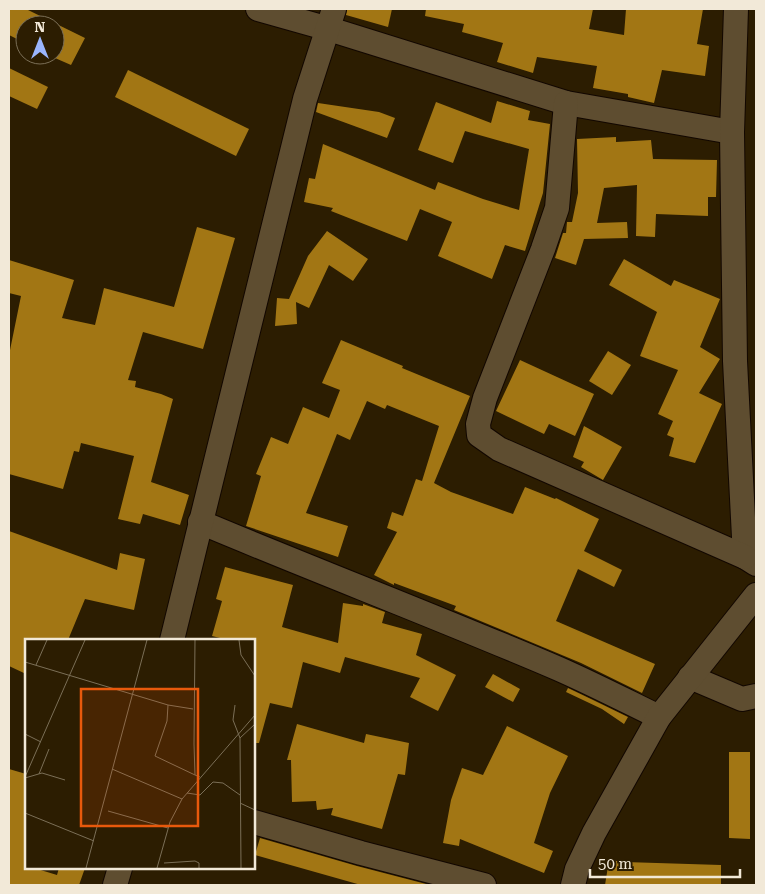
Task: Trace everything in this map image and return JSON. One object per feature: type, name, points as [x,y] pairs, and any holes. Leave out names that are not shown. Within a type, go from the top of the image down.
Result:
[{"type":"street","points":[[258,9],[331,19],[566,103],[732,132]]},
{"type":"street","points":[[566,103],[557,208],[485,398],[478,424],[479,435],[499,449],[751,561],[735,361],[732,132],[736,9]]},
{"type":"street","points":[[172,639],[305,100],[331,19]]},
{"type":"street","points":[[200,522],[313,569],[375,592],[561,670],[658,717]]},
{"type":"street","points":[[573,885],[577,869],[594,834],[658,717],[756,595]]},
{"type":"street","points":[[690,677],[742,699],[756,696]]},
{"type":"street","points":[[255,822],[361,853],[484,885]]},
{"type":"street","points":[[114,885],[120,869]]},
{"type":"building","points":[[9,9],[26,9],[38,15],[15,15],[15,38],[9,35]]},
{"type":"building","points":[[347,9],[392,9],[388,27],[346,15]]},
{"type":"building","points":[[426,9],[593,9],[589,29],[624,35],[626,9],[703,9],[697,44],[709,46],[705,76],[662,70],[654,103],[628,97],[628,94],[593,88],[597,66],[537,57],[533,73],[497,62],[503,43],[462,32],[464,24],[425,16]]},
{"type":"building","points":[[65,28],[85,38],[71,65],[65,62]]},
{"type":"building","points":[[9,68],[48,87],[37,109],[9,96]]},
{"type":"building","points":[[128,70],[249,129],[236,156],[115,97]]},
{"type":"building","points":[[497,101],[530,111],[528,120],[550,124],[543,193],[525,251],[505,245],[492,279],[438,256],[452,222],[420,209],[407,241],[331,211],[333,208],[304,202],[309,178],[315,179],[323,144],[435,190],[438,182],[519,210],[529,149],[465,131],[453,163],[418,150],[436,102],[491,123]]},
{"type":"building","points":[[318,103],[379,112],[395,118],[387,138],[316,112]]},
{"type":"building","points":[[616,137],[616,142],[651,140],[653,159],[717,160],[716,197],[708,197],[708,216],[656,214],[655,237],[636,236],[637,185],[604,188],[597,223],[627,222],[628,238],[584,239],[576,265],[555,258],[563,233],[566,233],[567,222],[572,222],[578,193],[577,139]]},
{"type":"building","points":[[197,227],[235,238],[203,349],[143,332],[128,380],[136,381],[135,387],[173,399],[151,482],[189,495],[180,525],[143,514],[140,524],[118,519],[134,456],[81,443],[79,452],[74,451],[63,489],[9,474],[9,355],[21,296],[9,293],[9,260],[74,280],[62,318],[95,325],[104,288],[174,307]]},
{"type":"building","points":[[327,231],[368,259],[353,281],[329,265],[309,308],[296,302],[297,324],[275,326],[277,298],[289,299],[308,256]]},
{"type":"building","points":[[624,259],[671,286],[674,280],[720,299],[700,347],[720,359],[699,393],[722,404],[695,463],[669,456],[674,438],[667,435],[673,421],[658,414],[678,370],[640,356],[657,312],[609,285]]},
{"type":"building","points":[[341,340],[470,396],[434,483],[451,492],[513,514],[525,487],[556,498],[599,519],[584,551],[622,570],[614,587],[578,569],[556,621],[655,664],[642,693],[581,663],[454,610],[456,606],[394,583],[394,585],[374,575],[397,532],[387,528],[392,512],[403,516],[416,479],[422,481],[439,426],[387,405],[385,409],[367,401],[350,440],[337,434],[306,513],[348,526],[338,557],[246,526],[261,476],[256,474],[271,437],[288,444],[303,407],[329,418],[340,390],[322,383]]},
{"type":"building","points":[[608,351],[631,365],[612,395],[589,381]]},
{"type":"building","points":[[520,360],[594,394],[575,436],[549,424],[544,434],[496,411]]},
{"type":"building","points":[[584,426],[622,447],[603,480],[581,467],[584,462],[573,457]]},
{"type":"building","points":[[9,531],[117,570],[120,553],[145,559],[134,610],[85,599],[68,639],[25,639],[25,674],[9,666]]},
{"type":"building","points":[[225,567],[293,585],[282,627],[338,643],[343,603],[363,606],[363,604],[385,612],[382,623],[422,634],[416,655],[456,675],[438,711],[410,697],[420,678],[345,657],[340,673],[303,662],[292,708],[270,703],[259,743],[255,743],[255,639],[224,639],[212,636],[222,601],[216,599]]},
{"type":"building","points":[[493,674],[520,689],[513,702],[485,687]]},
{"type":"building","points":[[568,688],[628,717],[624,724],[602,709],[566,692]]},
{"type":"building","points":[[297,724],[364,743],[366,734],[409,743],[405,775],[398,774],[382,829],[331,815],[333,808],[317,810],[316,801],[292,802],[291,760],[287,760]]},
{"type":"building","points":[[507,726],[568,756],[550,793],[534,843],[553,851],[544,873],[460,839],[459,846],[443,843],[451,800],[462,768],[483,775]]},
{"type":"building","points":[[729,752],[750,752],[750,839],[729,838]]},
{"type":"building","points":[[9,769],[25,774],[25,869],[37,869],[57,875],[59,869],[85,869],[79,885],[9,885]]},
{"type":"building","points":[[260,838],[430,885],[361,885],[255,855]]},
{"type":"building","points":[[609,860],[721,865],[721,885],[605,885]]}]
